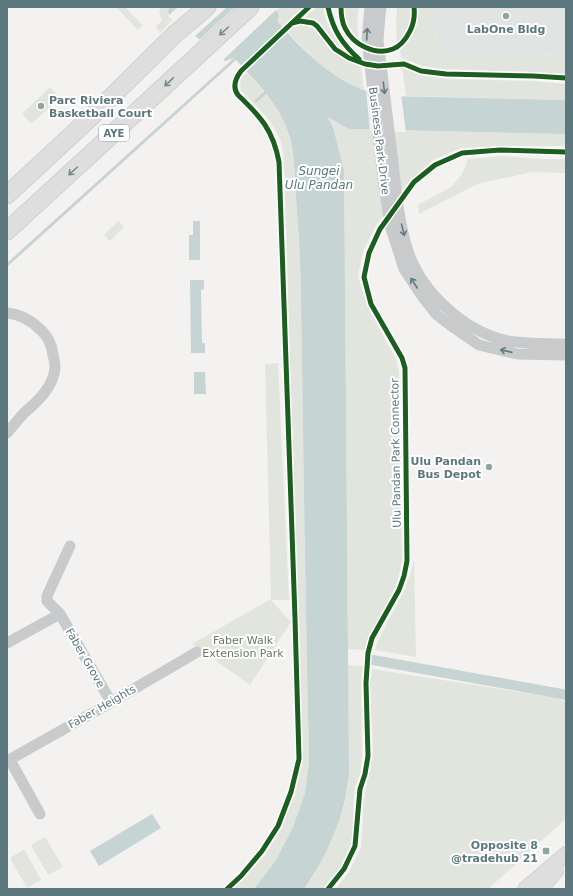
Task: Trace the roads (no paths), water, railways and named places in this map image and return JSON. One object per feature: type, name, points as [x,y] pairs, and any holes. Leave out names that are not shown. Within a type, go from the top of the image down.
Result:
[{"type":"highway","name":"AYE","points":[[7,195],[90,118],[174,35],[207,7]]},
{"type":"highway","name":"AYE","points":[[7,231],[250,7]]},
{"type":"main road","points":[[525,889],[566,854]]},
{"type":"main road","points":[[541,889],[566,860]]},
{"type":"street","name":"Business Park Drive","points":[[370,7],[366,38],[383,178],[390,225],[404,268],[422,296],[437,314],[479,345],[517,354],[566,355]]},
{"type":"street","name":"Business Park Drive","points":[[381,7],[378,40],[399,214],[408,252],[418,273],[430,291],[454,314],[487,334],[508,340],[544,344],[566,344]]},
{"type":"street","points":[[7,313],[20,316],[35,324],[45,334],[53,348],[55,367],[48,389],[34,406],[22,415],[7,433]]},
{"type":"street","name":"Faber Grove","points":[[70,546],[46,599],[60,614],[111,702]]},
{"type":"street","points":[[7,643],[60,614]]},
{"type":"street","name":"Faber Heights","points":[[9,760],[197,652]]},
{"type":"street","points":[[9,760],[40,814]]},
{"type":"water","name":"Sungei Ulu Pandan","points":[[170,7],[274,7],[279,15],[277,21],[302,48],[321,65],[331,73],[356,87],[369,92],[387,96],[566,100],[566,134],[350,129],[328,117],[333,127],[344,170],[349,774],[344,804],[332,840],[322,860],[304,889],[254,889],[276,860],[293,827],[305,793],[309,762],[299,240],[293,153],[290,138],[281,115],[259,85],[234,58],[225,61],[169,14],[168,11]]},
{"type":"water","points":[[193,221],[200,221],[200,260],[189,260],[189,235],[193,235]]},
{"type":"water","points":[[190,280],[204,280],[204,289],[201,290],[202,343],[205,343],[205,353],[191,353]]},
{"type":"water","points":[[194,372],[205,372],[206,394],[194,394]]},
{"type":"water","points":[[152,814],[161,828],[99,866],[90,851]]},
{"type":"waterway","points":[[7,265],[235,59]]},
{"type":"waterway","points":[[256,101],[265,93]]},
{"type":"waterway","points":[[373,660],[566,695]]},
{"type":"place","name":"LabOne Bldg","points":[[506,16]]},
{"type":"place","name":"Parc Riviera Basketball Court","points":[[41,106]]},
{"type":"place","name":"Ulu Pandan Bus Depot","points":[[489,467]]},
{"type":"place","name":"Opposite 8 @tradehub 21","points":[[546,851]]},
{"type":"park label","name":"Faber Walk Extension Park","points":[[243,646]]}]
